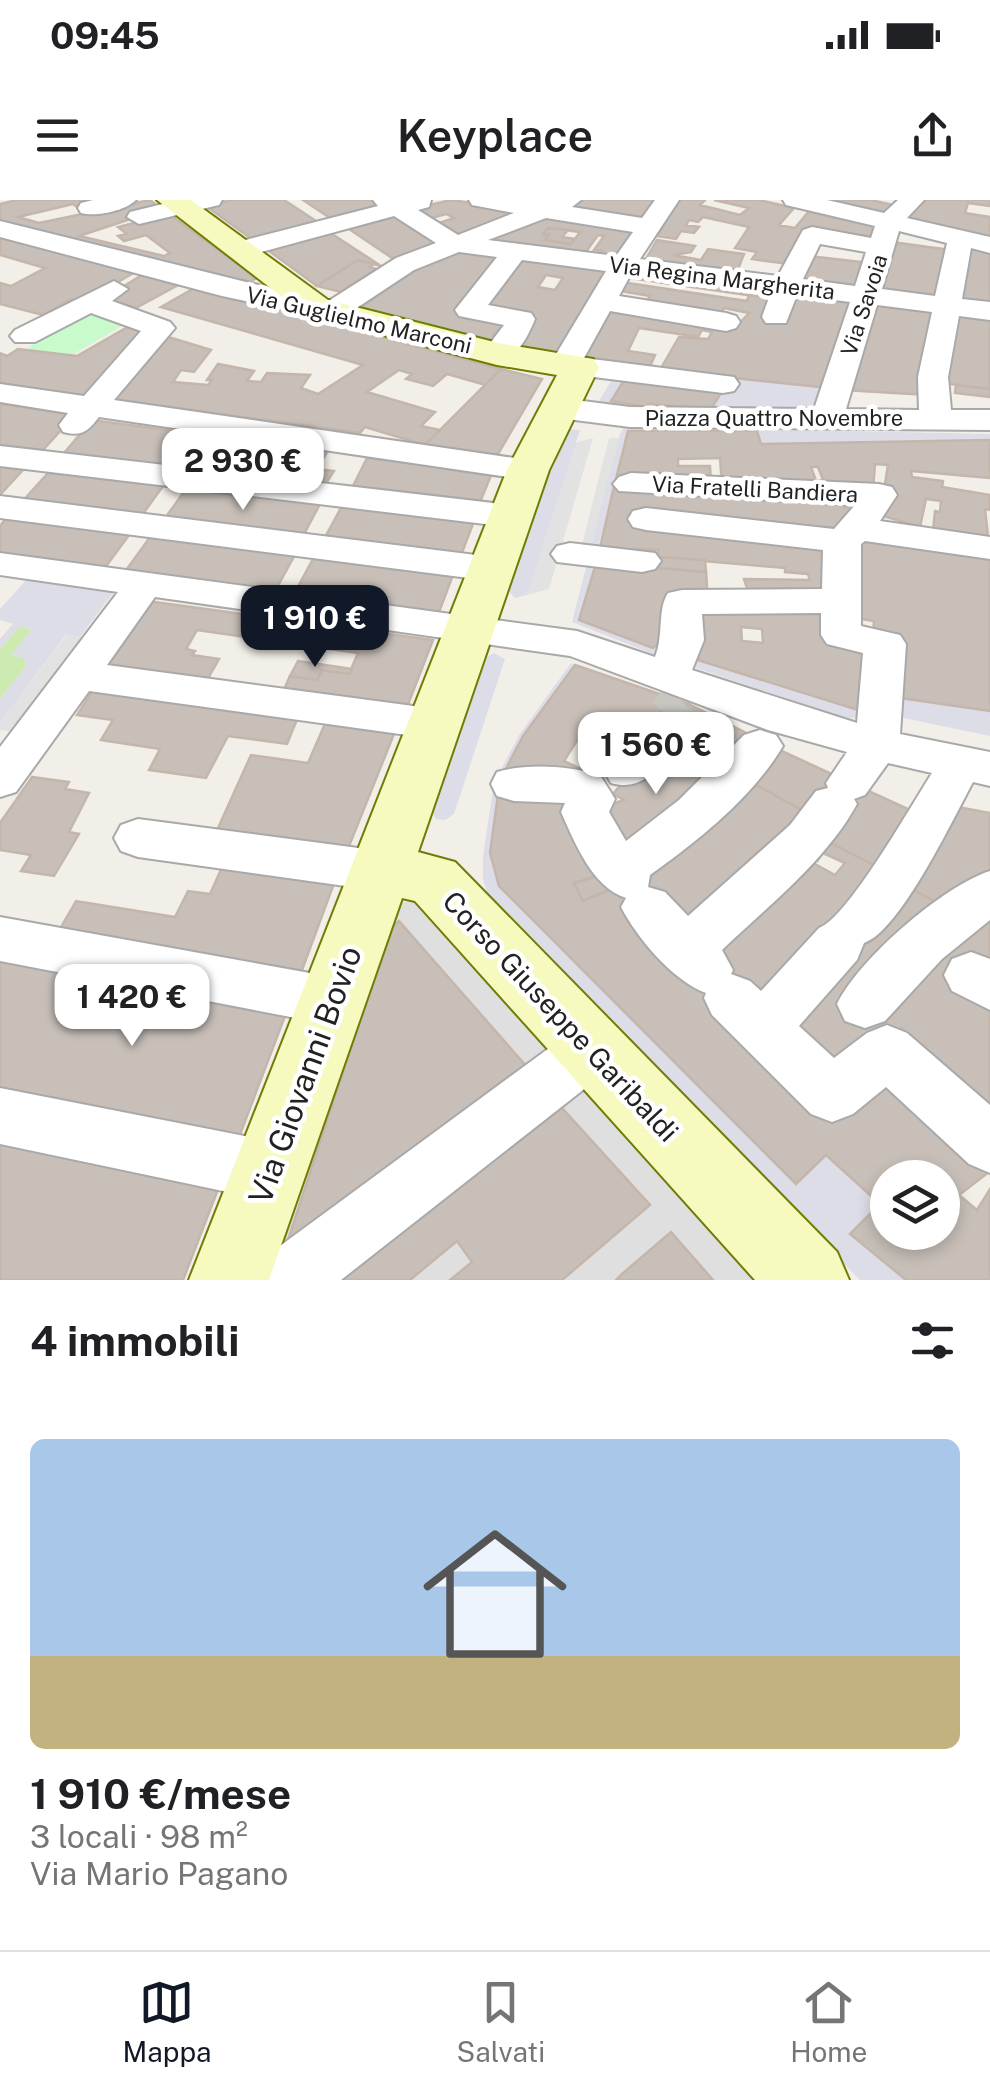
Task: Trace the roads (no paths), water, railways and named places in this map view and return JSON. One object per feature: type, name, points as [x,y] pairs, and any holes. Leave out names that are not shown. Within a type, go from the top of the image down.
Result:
[{"type":"street","points":[[239,250],[391,204],[426,200]]},
{"type":"street","points":[[481,200],[646,232],[678,243]]},
{"type":"street","points":[[90,208],[188,202],[239,250],[325,309],[398,268],[569,200]]},
{"type":"street","points":[[138,838],[381,871],[511,518],[567,380],[613,282],[667,200]]},
{"type":"street","points":[[795,200],[990,246]]},
{"type":"street","points":[[391,204],[455,244]]},
{"type":"street","points":[[306,208],[398,268]]},
{"type":"street","points":[[776,318],[786,286],[803,253],[891,223]]},
{"type":"street","name":"Via Savoia","points":[[827,418],[891,223]]},
{"type":"street","name":"Via Guglielmo Marconi","points":[[0,229],[497,354],[567,380],[658,364],[723,384]]},
{"type":"street","points":[[936,419],[933,377],[960,240]]},
{"type":"street","name":"Via Regina Margherita","points":[[455,244],[516,252],[613,282],[733,300],[786,286],[990,311]]},
{"type":"street","points":[[497,354],[513,337],[521,319],[469,310],[516,252]]},
{"type":"street","points":[[613,282],[733,300],[750,254]]},
{"type":"street","points":[[29,324],[90,303],[150,268]]},
{"type":"street","points":[[133,316],[196,280]]},
{"type":"street","points":[[0,507],[160,328],[90,303]]},
{"type":"street","name":"Piazza Quattro Novembre","points":[[567,380],[630,417],[990,420]]},
{"type":"street","points":[[0,394],[365,443],[511,518]]},
{"type":"street","points":[[278,603],[365,443]]},
{"type":"street","points":[[0,456],[511,518]]},
{"type":"street","points":[[0,780],[78,675],[127,582],[148,525],[182,479]]},
{"type":"street","name":"Via Fratelli Bandiera","points":[[631,484],[860,521]]},
{"type":"street","points":[[0,507],[309,546],[511,518]]},
{"type":"street","points":[[646,519],[929,520],[990,548]]},
{"type":"street","points":[[721,986],[807,838],[877,745],[885,644],[842,635],[839,602],[860,521]]},
{"type":"street","points":[[570,554],[642,562]]},
{"type":"street","points":[[725,601],[720,570],[800,576]]},
{"type":"street","points":[[6,572],[127,582],[577,644],[672,706],[769,736],[877,745],[976,766],[891,883],[793,998],[721,986]]},
{"type":"street","points":[[839,602],[682,602],[683,640],[672,706],[585,812],[600,843],[632,885],[721,986],[832,1095],[887,1052],[990,1144]]},
{"type":"street","points":[[78,675],[436,724]]},
{"type":"street","points":[[632,885],[668,839],[711,803],[769,736]]},
{"type":"street","points":[[514,784],[606,784]]},
{"type":"street","name":"Via Giovanni Bovio","points":[[229,1280],[381,871]]},
{"type":"street","name":"Corso Giuseppe Garibaldi","points":[[381,871],[433,879],[809,1280]]},
{"type":"street","points":[[864,1004],[923,944],[990,891]]},
{"type":"street","points":[[0,939],[332,1001]]},
{"type":"street","points":[[288,1280],[591,1050]]},
{"type":"street","points":[[0,1116],[270,1170]]},
{"type":"tunnel","points":[[669,717],[682,702]]}]
